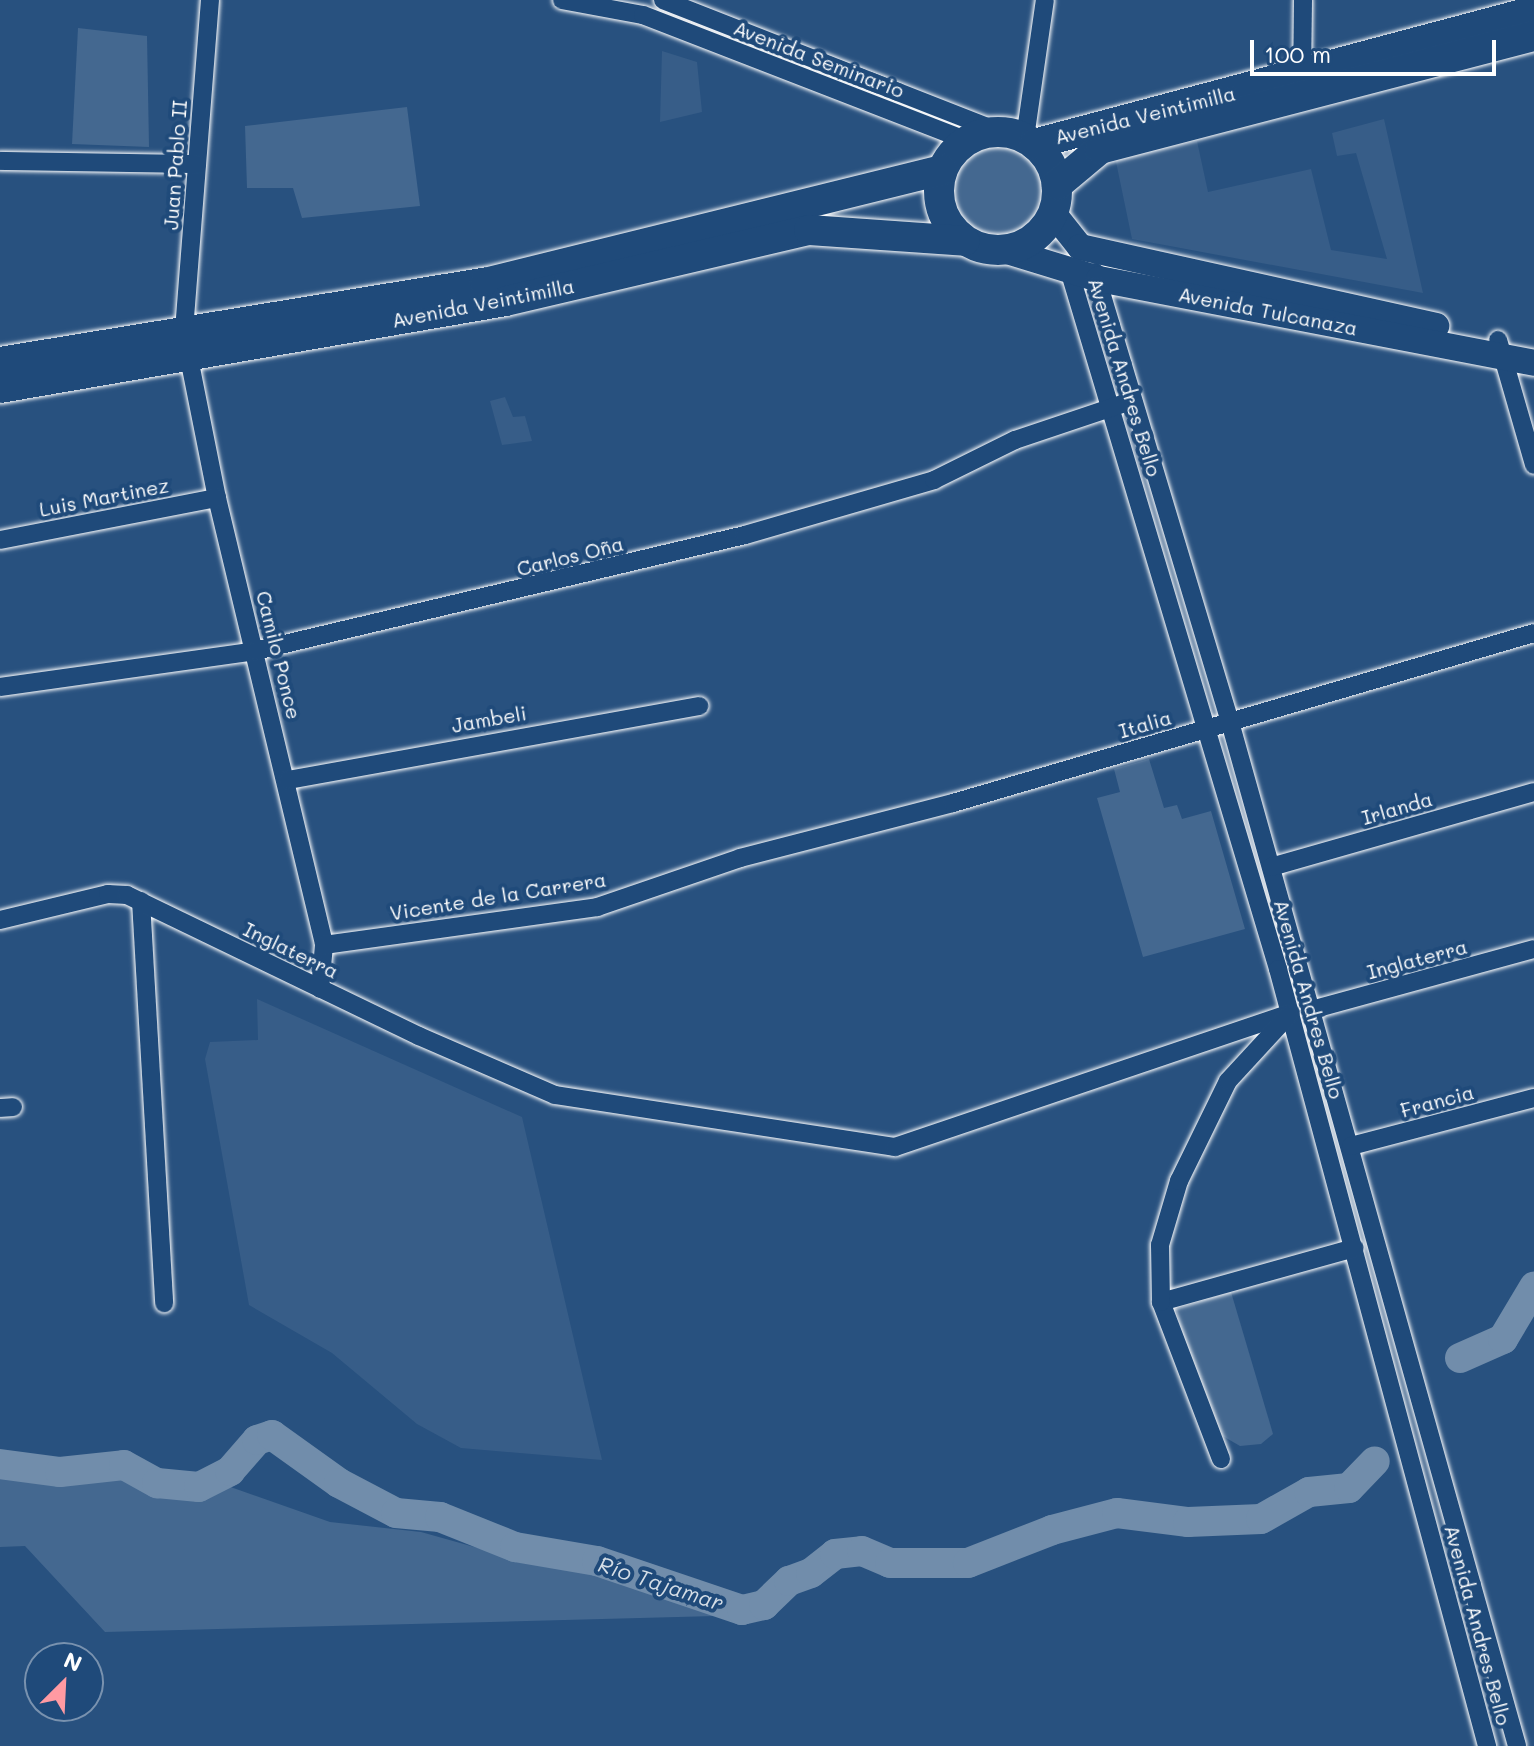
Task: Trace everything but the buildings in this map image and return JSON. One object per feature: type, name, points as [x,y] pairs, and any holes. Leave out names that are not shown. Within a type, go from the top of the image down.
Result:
[{"type":"main road","name":"Avenida Veintimilla","points":[[1055,199],[1100,149],[1534,11]]},
{"type":"main road","name":"Avenida Veintimilla","points":[[1018,138],[1301,86],[1534,36]]},
{"type":"main road","points":[[1018,138],[1046,155],[1055,199],[1034,239],[1004,250],[965,241],[941,210],[942,170],[966,140],[1018,138]]},
{"type":"main road","name":"Avenida Veintimilla","points":[[432,303],[485,283],[942,170]]},
{"type":"main road","name":"Avenida Veintimilla","points":[[0,388],[187,346],[432,303],[809,230],[965,241]]},
{"type":"main road","name":"Avenida Veintimilla","points":[[0,362],[187,346]]},
{"type":"street","name":"Juan Pablo II","points":[[187,346],[210,0]]},
{"type":"street","name":"Avenida Seminario","points":[[562,0],[643,15],[966,140]]},
{"type":"street","name":"Avenida Seminario","points":[[663,0],[1018,138]]},
{"type":"street","points":[[1018,138],[1045,0]]},
{"type":"street","points":[[1301,86],[1303,0]]},
{"type":"street","points":[[0,161],[197,164]]},
{"type":"street","points":[[1055,199],[1074,258]]},
{"type":"street","name":"Avenida Tulcanaza","points":[[1004,250],[1074,258],[1500,348],[1534,363]]},
{"type":"street","name":"Avenida Tulcanaza","points":[[1074,258],[1099,279],[1500,348],[1534,346]]},
{"type":"street","name":"Avenida Andres Bello","points":[[1074,258],[1113,408],[1291,1013],[1487,1746]]},
{"type":"street","name":"Avenida Andres Bello","points":[[1099,279],[1351,1146],[1517,1746]]},
{"type":"street","name":"Camilo Ponce","points":[[187,346],[217,498],[288,780],[324,945],[320,989]]},
{"type":"street","points":[[1500,348],[1534,465]]},
{"type":"street","name":"Carlos Oña","points":[[0,687],[255,651],[745,535],[934,480],[1015,440],[1132,400]]},
{"type":"street","name":"Luis Martinez","points":[[0,540],[217,498]]},
{"type":"street","name":"Italia","points":[[768,852],[1534,633]]},
{"type":"street","name":"Jambeli","points":[[288,780],[699,706]]},
{"type":"street","name":"Irlanda","points":[[1271,867],[1534,793]]},
{"type":"street","name":"Vicente de la Carrera","points":[[324,945],[597,907],[768,852]]},
{"type":"street","name":"Inglaterra","points":[[1,916],[108,894],[141,901],[320,989],[555,1095],[895,1147],[1291,1013]]},
{"type":"street","points":[[141,901],[164,1303]]},
{"type":"street","name":"Inglaterra","points":[[1311,1010],[1534,949]]},
{"type":"street","points":[[1221,1459],[1161,1302],[1160,1245],[1179,1181],[1228,1081],[1291,1013]]},
{"type":"street","name":"Francia","points":[[1351,1146],[1534,1098]]},
{"type":"street","points":[[1161,1302],[1355,1248]]},
{"type":"shaded area","points":[[78,28],[147,36],[149,147],[72,144]]},
{"type":"shaded area","points":[[662,51],[697,62],[702,112],[660,122]]},
{"type":"shaded area","points":[[407,107],[420,206],[302,218],[293,188],[247,188],[245,126]]},
{"type":"shaded area","points":[[1384,119],[1423,293],[1132,239],[1115,157],[1197,141],[1208,192],[1311,169],[1331,250],[1387,259],[1356,153],[1337,156],[1332,133]]},
{"type":"shaded area","points":[[998,143],[1025,151],[1039,165],[1047,192],[1039,219],[1025,233],[998,241],[971,233],[957,219],[949,192],[957,165],[971,151]]},
{"type":"shaded area","points":[[505,397],[513,417],[525,416],[532,441],[502,445],[490,401]]},
{"type":"shaded area","points":[[1149,759],[1164,808],[1177,805],[1182,819],[1211,811],[1245,929],[1143,957],[1097,798],[1120,792],[1114,769]]},
{"type":"shaded area","points":[[257,999],[522,1117],[602,1460],[461,1448],[417,1424],[332,1353],[249,1305],[205,1059],[210,1042],[258,1040]]},
{"type":"shaded area","points":[[1231,1292],[1273,1434],[1261,1444],[1240,1446],[1221,1435],[1193,1376],[1176,1309]]},
{"type":"shaded area","points":[[205,1478],[330,1522],[421,1532],[528,1562],[717,1586],[715,1616],[105,1632],[25,1546],[0,1547],[0,1479]]},
{"type":"waterway","name":"Río Tajamar","points":[[1460,1358],[1503,1339],[1534,1287]]},
{"type":"waterway","name":"Río Tajamar","points":[[0,1464],[60,1472],[124,1465],[157,1483],[199,1487],[230,1471],[257,1440],[272,1435],[339,1483],[396,1513],[440,1517],[515,1547],[597,1561],[742,1610],[764,1605],[789,1581],[811,1573],[835,1554],[862,1551],[890,1563],[968,1563],[1052,1530],[1117,1513],[1188,1522],[1261,1519],[1309,1492],[1349,1488],[1375,1461]]}]
